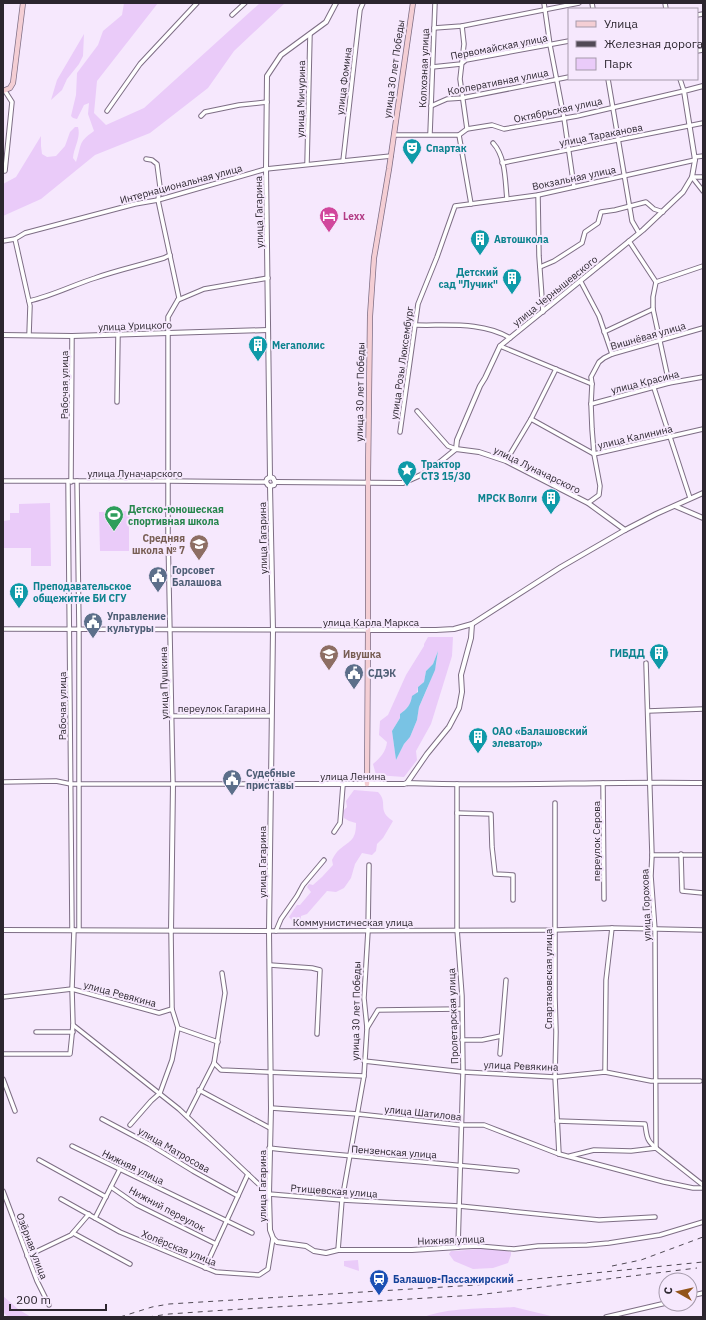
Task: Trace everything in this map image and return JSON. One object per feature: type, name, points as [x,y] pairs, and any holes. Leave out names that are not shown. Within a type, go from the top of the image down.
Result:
[{"type":"main road","points":[[4,91],[10,88],[13,83],[23,3]]},
{"type":"main road","name":"улица 30 лет Победы","points":[[367,784],[370,316],[374,258],[401,92],[413,3]]},
{"type":"street","points":[[107,111],[140,64],[197,3]]},
{"type":"street","points":[[232,15],[245,3]]},
{"type":"street","name":"улица Гагарина","points":[[270,477],[266,170],[267,76],[281,55],[326,22],[336,3]]},
{"type":"street","name":"улица Фомина","points":[[343,161],[360,10],[363,3]]},
{"type":"street","name":"Колхозная улица","points":[[430,134],[435,3]]},
{"type":"street","points":[[544,3],[574,186]]},
{"type":"street","points":[[434,28],[462,26],[580,3]]},
{"type":"street","points":[[462,26],[464,44],[460,79],[468,129]]},
{"type":"street","name":"улица Мичурина","points":[[307,164],[310,34]]},
{"type":"street","name":"Первомайская улица","points":[[432,67],[461,64],[466,60],[568,42]]},
{"type":"street","name":"Кооперативная улица","points":[[431,106],[447,99],[462,98],[568,77]]},
{"type":"street","points":[[608,80],[632,221],[639,233]]},
{"type":"street","points":[[680,80],[684,91],[695,159],[692,178],[703,191]]},
{"type":"street","name":"Октябрьская улица","points":[[459,135],[468,129],[492,125],[504,130],[564,118],[703,86]]},
{"type":"street","points":[[4,91],[12,102],[4,171]]},
{"type":"street","points":[[201,116],[205,112],[239,105],[267,102]]},
{"type":"street","name":"улица Тараканова","points":[[502,163],[703,123]]},
{"type":"street","points":[[394,135],[459,135],[471,204]]},
{"type":"street","points":[[493,143],[499,149],[507,199]]},
{"type":"street","name":"Интернациональная улица","points":[[3,241],[15,239],[25,233],[135,204],[158,200],[266,170],[307,164],[391,156]]},
{"type":"street","name":"Вокзальная улица","points":[[455,206],[538,195],[703,156]]},
{"type":"street","points":[[146,159],[152,160],[157,164],[160,187],[158,200],[179,298],[178,300],[204,289],[268,278]]},
{"type":"street","points":[[692,178],[703,177]]},
{"type":"street","name":"улица Чернышевского","points":[[456,449],[457,440],[480,386],[500,346],[581,282],[663,212],[683,192],[692,178]]},
{"type":"street","points":[[538,195],[543,312]]},
{"type":"street","points":[[540,266],[554,261],[582,243],[585,232],[598,222],[601,212],[646,202],[654,209],[663,212]]},
{"type":"street","name":"улица Розы Люксембург","points":[[400,432],[418,304],[455,206]]},
{"type":"street","points":[[15,239],[29,301],[29,335]]},
{"type":"street","points":[[629,241],[656,282],[653,297],[653,309],[669,384]]},
{"type":"street","points":[[29,301],[46,297],[64,288],[97,277],[170,255]]},
{"type":"street","points":[[656,282],[703,266]]},
{"type":"street","points":[[581,282],[599,316],[612,354]]},
{"type":"street","name":"улица Пушкина","points":[[172,1009],[171,931],[173,784],[168,534],[168,317],[178,300]]},
{"type":"street","points":[[604,332],[653,309]]},
{"type":"street","points":[[415,326],[466,326],[491,329],[510,338]]},
{"type":"street","name":"Вишнёвая улица","points":[[588,503],[599,495],[600,486],[594,454],[591,404],[591,377],[594,369],[604,358],[612,354],[703,328]]},
{"type":"street","name":"улица Урицкого","points":[[3,335],[72,336],[268,330]]},
{"type":"street","points":[[117,402],[118,334]]},
{"type":"street","name":"Рабочая улица","points":[[72,336],[70,629],[71,784],[75,930]]},
{"type":"street","points":[[500,346],[592,384]]},
{"type":"street","points":[[506,461],[531,419],[556,369]]},
{"type":"street","name":"улица Красина","points":[[591,404],[703,377]]},
{"type":"street","points":[[654,388],[690,498]]},
{"type":"street","points":[[417,411],[448,446],[456,449]]},
{"type":"street","name":"улица Калинина","points":[[531,419],[594,454],[703,429]]},
{"type":"street","points":[[275,482],[275,479],[270,477],[266,482],[270,486],[274,485],[275,482],[403,483],[423,474],[456,449]]},
{"type":"street","name":"улица Луначарского","points":[[456,449],[479,452],[506,461],[588,503],[625,530]]},
{"type":"street","name":"улица Луначарского","points":[[3,481],[266,482]]},
{"type":"street","name":"Рабочая улица","points":[[75,930],[79,784],[77,482]]},
{"type":"street","name":"улица Гагарина","points":[[270,486],[273,630],[270,784],[269,931],[271,1108],[269,1194],[270,1230],[273,1238]]},
{"type":"street","name":"улица Карла Маркса","points":[[3,629],[454,629],[472,624],[561,567],[625,530],[703,493]]},
{"type":"street","points":[[675,506],[703,518]]},
{"type":"street","points":[[407,783],[427,754],[449,727],[459,708],[462,692],[461,675],[471,638],[472,624]]},
{"type":"street","name":"улица Горохова","points":[[646,663],[652,855],[651,876],[655,930],[656,1148]]},
{"type":"street","points":[[648,711],[703,709]]},
{"type":"street","name":"переулок Гагарина","points":[[172,716],[272,716]]},
{"type":"street","name":"улица Ленина","points":[[3,782],[56,781],[71,784],[343,785],[407,783],[703,783]]},
{"type":"street","name":"переулок Серова","points":[[604,782],[604,899]]},
{"type":"street","name":"Пролетарская улица","points":[[458,784],[458,929],[462,1009],[463,1072],[458,1247]]},
{"type":"street","points":[[334,832],[340,823],[343,785]]},
{"type":"street","name":"Спартаковская улица","points":[[555,803],[555,1077],[559,1154]]},
{"type":"street","points":[[457,813],[491,814],[492,848],[496,874],[513,875],[513,900]]},
{"type":"street","points":[[681,854],[682,891],[703,893]]},
{"type":"street","points":[[652,855],[703,855]]},
{"type":"street","points":[[276,931],[281,919],[303,885],[324,860]]},
{"type":"street","name":"улица 30 лет Победы","points":[[338,1250],[342,1200],[364,1076],[367,1028],[364,998],[368,931],[369,865]]},
{"type":"street","points":[[605,1072],[606,980],[612,928]]},
{"type":"street","name":"Коммунистическая улица","points":[[3,930],[368,931],[458,929],[555,930],[612,928],[703,930]]},
{"type":"street","points":[[3,1054],[70,1054],[73,1032],[72,989],[75,930]]},
{"type":"street","points":[[270,965],[320,970],[317,1034]]},
{"type":"street","points":[[187,1116],[214,1063],[225,994],[222,973]]},
{"type":"street","points":[[500,1054],[506,980]]},
{"type":"street","name":"улица Ревякина","points":[[3,997],[72,989],[159,1013],[172,1009]]},
{"type":"street","points":[[130,1125],[151,1101],[160,1094],[172,1060],[178,1028],[172,1009]]},
{"type":"street","points":[[367,1028],[378,1010],[462,1009]]},
{"type":"street","points":[[73,1025],[187,1116],[269,1194]]},
{"type":"street","points":[[178,1028],[218,1042]]},
{"type":"street","points":[[36,1032],[73,1032]]},
{"type":"street","points":[[462,1040],[482,1040],[501,1036]]},
{"type":"street","name":"улица Ревякина","points":[[364,1061],[463,1072],[555,1077],[605,1072],[656,1081],[700,1081]]},
{"type":"street","points":[[214,1063],[221,1070],[364,1076]]},
{"type":"street","points":[[3,1079],[15,1111]]},
{"type":"street","points":[[200,1090],[270,1128]]},
{"type":"street","name":"улица Шатилова","points":[[271,1108],[358,1114],[461,1125],[484,1125],[559,1154],[664,1182],[693,1188],[703,1188]]},
{"type":"street","name":"улица Матросова","points":[[102,1119],[149,1144],[238,1196]]},
{"type":"street","points":[[557,1121],[645,1124],[649,1142],[703,1185]]},
{"type":"street","name":"Нижняя улица","points":[[72,1146],[252,1233]]},
{"type":"street","name":"Пензенская улица","points":[[269,1148],[517,1171]]},
{"type":"street","name":"улица Шатилова","points":[[569,1156],[594,1150],[631,1151],[656,1148]]},
{"type":"street","points":[[39,1160],[106,1196]]},
{"type":"street","points":[[95,1218],[120,1169]]},
{"type":"street","points":[[205,1268],[248,1174]]},
{"type":"street","name":"Нижний переулок","points":[[111,1187],[137,1205],[216,1244]]},
{"type":"street","name":"Озёрная улица","points":[[3,1191],[37,1281],[49,1305]]},
{"type":"street","name":"Ртищевская улица","points":[[269,1194],[342,1200],[459,1206],[599,1220],[655,1217]]},
{"type":"street","name":"Хопёрская улица","points":[[61,1198],[120,1232],[216,1272],[259,1275],[268,1269],[273,1238]]},
{"type":"street","points":[[27,1256],[71,1235],[89,1214]]},
{"type":"street","name":"Нижняя улица","points":[[273,1238],[277,1242],[284,1244],[306,1246],[314,1252],[326,1253],[338,1250],[412,1250],[478,1246],[514,1249],[538,1246],[609,1243],[660,1235],[703,1222]]},
{"type":"street","points":[[73,1233],[130,1264]]},
{"type":"street","points":[[606,1317],[658,1305]]},
{"type":"green space","points":[[124,3],[158,3],[97,81],[94,113],[106,125],[144,108],[260,3],[285,3],[234,51],[208,88],[150,133],[95,155],[41,199],[3,216],[3,184],[16,177],[41,136],[42,154],[47,157],[56,156],[65,146],[70,132],[75,127],[78,127],[79,135],[73,158],[76,162],[82,142],[94,131],[88,114],[89,103],[84,105],[77,119],[71,116],[76,95],[77,73],[98,45],[103,31],[122,15]]},
{"type":"green space","points":[[84,34],[83,56],[79,64],[67,79],[62,90],[51,100],[57,80]]},
{"type":"green space","points":[[50,503],[51,566],[31,566],[31,548],[3,548],[3,521],[10,520],[10,513],[19,513],[19,504]]},
{"type":"green space","name":"Детско-юношеская спортивная школа","points":[[129,511],[129,551],[100,551],[99,512]]},
{"type":"green space","points":[[428,637],[453,637],[452,656],[431,724],[416,751],[417,760],[404,777],[376,775],[373,764],[382,754],[387,742],[379,735],[380,721],[388,715],[406,675]],"holes":[[[438,651],[436,665],[419,707],[417,720],[410,737],[404,744],[396,760],[392,731],[400,718],[400,714],[412,702],[418,687],[424,682],[426,671],[433,664]]]},
{"type":"green space","points":[[354,790],[378,792],[383,800],[385,813],[393,821],[383,838],[377,844],[376,851],[372,855],[362,853],[355,864],[351,878],[344,888],[336,892],[327,891],[307,914],[301,916],[301,922],[304,926],[300,929],[296,928],[289,917],[297,905],[300,905],[311,892],[307,887],[309,884],[313,885],[322,877],[333,865],[332,860],[336,853],[354,836],[356,823],[344,818],[343,811],[347,807],[346,801]]},
{"type":"green space","points":[[490,1248],[511,1252],[508,1263],[493,1268],[473,1269],[454,1261],[449,1254],[451,1251]]},
{"type":"green space","points":[[358,1260],[359,1271],[344,1266],[344,1261]]},
{"type":"green space","points":[[3,1296],[18,1309],[31,1317],[8,1317],[3,1312]]},
{"type":"green space","points":[[514,1307],[555,1317],[424,1317],[456,1310]]},
{"type":"water","points":[[438,651],[435,670],[419,707],[417,720],[410,737],[404,744],[396,760],[392,731],[400,718],[400,714],[408,706],[412,696],[418,692],[418,687],[424,682],[426,671],[433,664]]},
{"type":"railway","points":[[612,1266],[641,1260],[703,1237]]},
{"type":"railway","points":[[120,1317],[152,1307],[169,1304],[476,1285],[703,1262]]},
{"type":"railway","points":[[148,1317],[226,1310],[477,1295],[697,1268]]},
{"type":"place","name":"Спартак","points":[[412,165]]},
{"type":"place","name":"Lexx","points":[[329,233]]},
{"type":"place","name":"Автошкола","points":[[480,256]]},
{"type":"place","name":"Детский сад \"Лучик\"","points":[[512,295]]},
{"type":"place","name":"Мегаполис","points":[[258,362]]},
{"type":"place","name":"Трактор СТЗ 15/30","points":[[407,487]]},
{"type":"place","name":"МРСК Волги","points":[[551,515]]},
{"type":"place","name":"Детско-юношеская спортивная школа","points":[[114,532]]},
{"type":"place","name":"Средняя школа № 7","points":[[199,561]]},
{"type":"place","name":"Горсовет Балашова","points":[[158,593]]},
{"type":"place","name":"Преподавательское общежитие БИ СГУ","points":[[19,609]]},
{"type":"place","name":"Управление культуры","points":[[93,639]]},
{"type":"place","name":"ГИБДД","points":[[659,670]]},
{"type":"place","name":"Ивушка","points":[[329,671]]},
{"type":"place","name":"СДЭК","points":[[354,690]]},
{"type":"place","name":"ОАО «Балашовский элеватор»","points":[[478,754]]},
{"type":"place","name":"Судебные приставы","points":[[232,796]]},
{"type":"place","name":"Балашов-Пассажирский","points":[[379,1296]]}]
